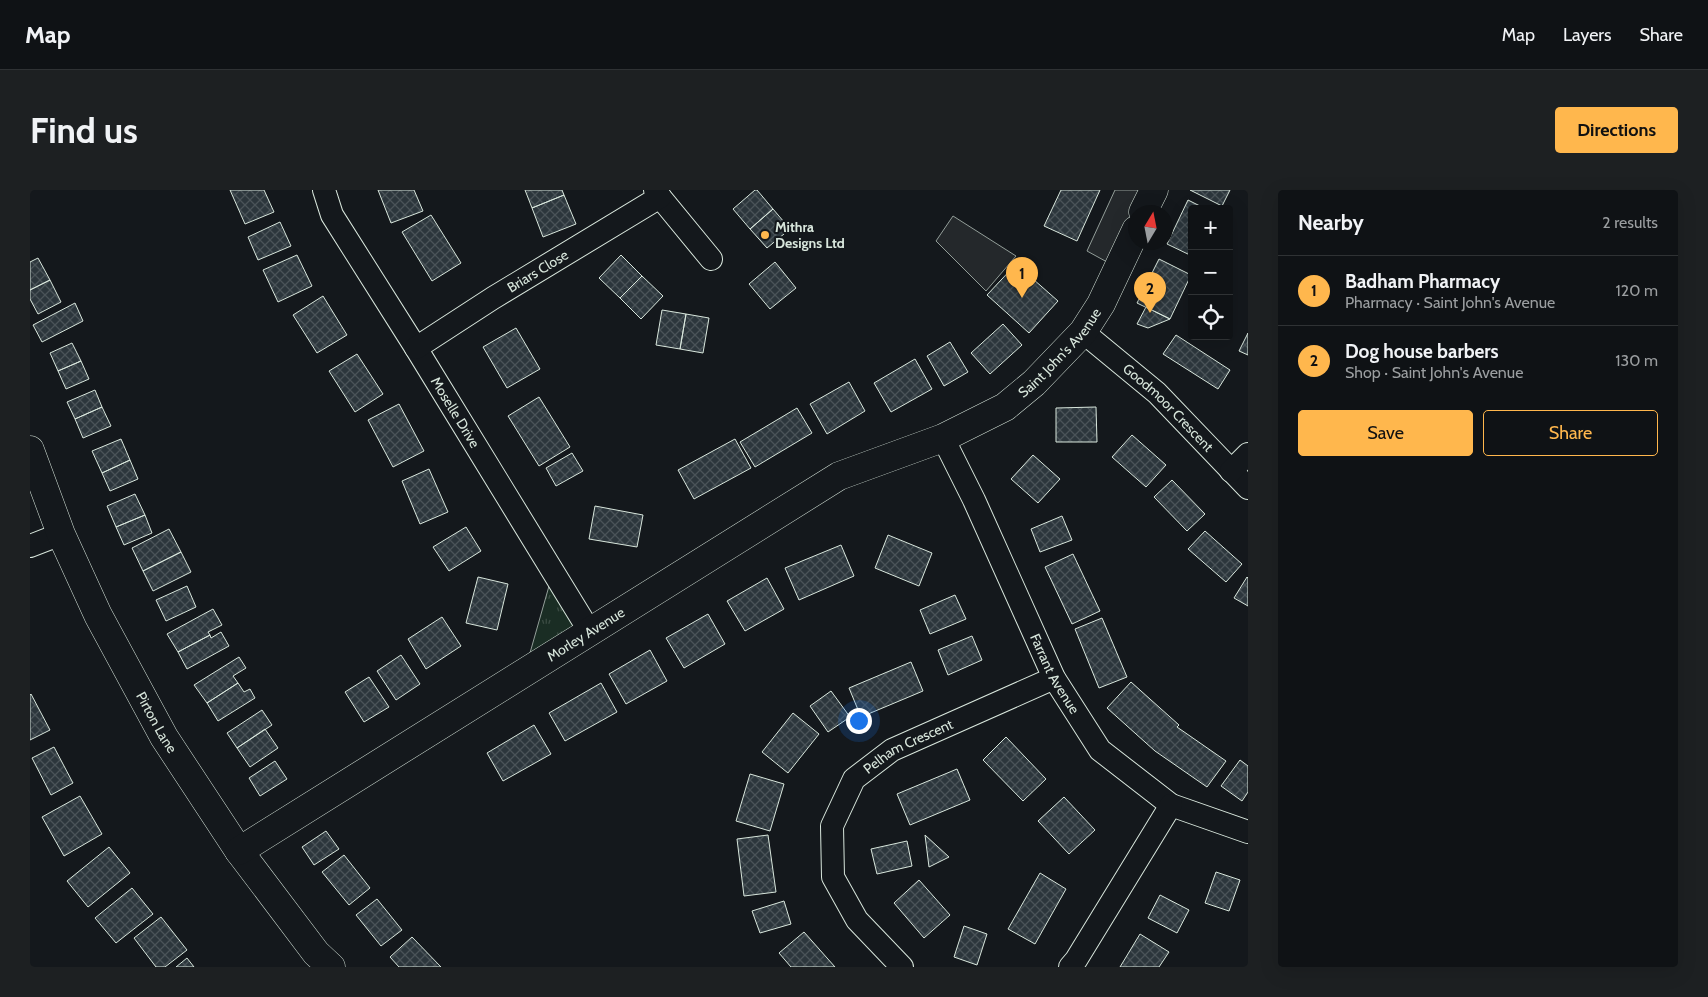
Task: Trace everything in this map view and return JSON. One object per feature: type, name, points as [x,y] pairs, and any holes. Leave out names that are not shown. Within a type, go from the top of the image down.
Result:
[{"type":"street","name":"Moselle Drive","points":[[324,190],[332,214],[590,632]]},
{"type":"street","points":[[1147,205],[1154,190]]},
{"type":"street","name":"Briars Close","points":[[416,348],[658,193],[711,259]]},
{"type":"street","name":"Saint John's Avenue","points":[[943,438],[1005,407],[1034,383],[1083,332],[1101,304],[1128,247]]},
{"type":"street","name":"Goodmoor Crescent","points":[[1083,332],[1157,393],[1248,488]]},
{"type":"street","name":"Morley Avenue","points":[[239,851],[838,476],[943,438]]},
{"type":"street","name":"Farrant Avenue","points":[[943,438],[974,500],[1054,678],[1100,750],[1170,805],[1248,832]]},
{"type":"street","name":"Pirton Lane","points":[[30,450],[60,534],[98,616],[164,737],[239,851],[316,953],[331,967]]},
{"type":"street","points":[[1232,471],[1248,454]]},
{"type":"street","points":[[30,546],[60,534]]},
{"type":"street","name":"Pelham Crescent","points":[[902,967],[857,920],[833,877],[832,826],[854,779],[892,750],[1054,678]]},
{"type":"street","points":[[1070,967],[1170,805]]},
{"type":"green space","points":[[553,572],[590,632],[524,674]]},
{"type":"shaded area","points":[[1115,190],[1154,190],[1147,205],[1128,205],[1128,246],[1118,268],[1087,251]]},
{"type":"shaded area","points":[[953,216],[1016,256],[986,291],[936,241]]},
{"type":"building","points":[[230,190],[264,190],[274,212],[245,224]]},
{"type":"building","points":[[378,190],[414,190],[423,211],[391,223]]},
{"type":"building","points":[[525,190],[562,190],[564,195],[532,208]]},
{"type":"building","points":[[755,190],[773,209],[750,229],[733,209]]},
{"type":"building","points":[[1061,190],[1100,190],[1077,241],[1044,226]]},
{"type":"building","points":[[1190,190],[1230,190],[1222,205]]},
{"type":"building","points":[[564,195],[576,224],[543,237],[532,208]]},
{"type":"building","points":[[1188,200],[1198,205],[1188,205],[1188,254],[1173,247],[1173,231]]},
{"type":"building","points":[[773,209],[790,229],[767,248],[750,229]]},
{"type":"building","points":[[431,215],[461,263],[432,281],[402,232]]},
{"type":"building","points":[[280,222],[291,246],[258,260],[248,237]]},
{"type":"building","points":[[297,255],[312,286],[278,302],[263,270]]},
{"type":"building","points":[[621,255],[642,276],[620,298],[599,278]]},
{"type":"building","points":[[38,258],[50,280],[30,290],[30,262]]},
{"type":"building","points":[[1159,259],[1188,274],[1188,281],[1170,319],[1137,303]]},
{"type":"building","points":[[775,262],[796,288],[770,309],[749,284]]},
{"type":"building","points":[[1016,264],[1058,301],[1029,333],[987,295]]},
{"type":"building","points":[[642,276],[663,296],[641,319],[620,298]]},
{"type":"building","points":[[50,280],[61,302],[38,314],[30,299],[30,290]]},
{"type":"building","points":[[323,296],[347,335],[317,353],[293,315]]},
{"type":"building","points":[[75,303],[83,321],[42,342],[33,325]]},
{"type":"building","points":[[1146,307],[1170,319],[1148,328],[1137,324]]},
{"type":"building","points":[[662,310],[686,314],[680,349],[656,345]]},
{"type":"building","points":[[686,314],[709,318],[703,353],[680,349]]},
{"type":"building","points":[[1003,324],[1022,345],[990,374],[971,353]]},
{"type":"building","points":[[516,328],[540,369],[507,388],[483,347]]},
{"type":"building","points":[[1248,333],[1248,355],[1239,351]]},
{"type":"building","points":[[1176,335],[1230,370],[1218,389],[1163,354]]},
{"type":"building","points":[[950,342],[968,372],[944,386],[927,356]]},
{"type":"building","points":[[72,343],[81,361],[58,371],[50,353]]},
{"type":"building","points":[[357,354],[383,394],[355,412],[329,371]]},
{"type":"building","points":[[915,359],[932,389],[891,412],[874,383]]},
{"type":"building","points":[[81,361],[89,379],[66,389],[58,371]]},
{"type":"building","points":[[849,382],[865,411],[827,434],[810,404]]},
{"type":"building","points":[[95,390],[102,407],[75,419],[67,402]]},
{"type":"building","points":[[539,397],[570,447],[539,466],[508,416]]},
{"type":"building","points":[[399,404],[424,451],[393,467],[368,420]]},
{"type":"building","points":[[102,407],[111,426],[83,438],[75,419]]},
{"type":"building","points":[[1096,407],[1097,442],[1056,442],[1056,408]]},
{"type":"building","points":[[797,408],[812,433],[755,467],[740,442]]},
{"type":"building","points":[[1132,435],[1166,465],[1146,487],[1112,457]]},
{"type":"building","points":[[121,439],[130,460],[102,473],[92,451]]},
{"type":"building","points":[[735,439],[751,468],[694,499],[678,470]]},
{"type":"building","points":[[572,453],[583,471],[556,486],[546,468]]},
{"type":"building","points":[[1033,455],[1060,479],[1038,503],[1011,479]]},
{"type":"building","points":[[130,460],[138,479],[110,491],[102,473]]},
{"type":"building","points":[[429,469],[448,512],[420,524],[402,481]]},
{"type":"building","points":[[1172,480],[1205,514],[1187,531],[1154,497]]},
{"type":"building","points":[[135,494],[145,515],[116,527],[107,506]]},
{"type":"building","points":[[595,506],[643,515],[637,547],[589,539]]},
{"type":"building","points":[[145,515],[152,533],[124,545],[116,527]]},
{"type":"building","points":[[1062,516],[1072,540],[1040,552],[1031,529]]},
{"type":"building","points":[[466,527],[481,551],[449,571],[433,547]]},
{"type":"building","points":[[169,529],[181,552],[143,571],[132,548]]},
{"type":"building","points":[[1205,531],[1242,564],[1226,582],[1188,549]]},
{"type":"building","points":[[888,535],[932,553],[919,586],[875,568]]},
{"type":"building","points":[[841,545],[854,576],[799,600],[785,568]]},
{"type":"building","points":[[181,552],[191,572],[153,591],[143,571]]},
{"type":"building","points":[[1073,554],[1100,611],[1072,624],[1045,567]]},
{"type":"building","points":[[478,577],[508,584],[497,630],[466,623]]},
{"type":"building","points":[[767,578],[784,609],[745,631],[727,601]]},
{"type":"building","points":[[1248,578],[1248,606],[1234,598]]},
{"type":"building","points":[[187,586],[196,607],[166,621],[156,600]]},
{"type":"building","points":[[955,595],[966,619],[930,634],[920,610]]},
{"type":"building","points":[[213,609],[222,625],[208,632],[210,635],[178,652],[167,634]]},
{"type":"building","points":[[708,614],[725,644],[684,668],[666,638]]},
{"type":"building","points":[[442,617],[461,646],[426,669],[408,639]]},
{"type":"building","points":[[1102,618],[1127,677],[1099,688],[1075,629]]},
{"type":"building","points":[[221,632],[229,646],[187,669],[178,652],[210,635],[211,638]]},
{"type":"building","points":[[972,636],[982,660],[948,675],[938,650]]},
{"type":"building","points":[[650,650],[667,681],[626,704],[609,674]]},
{"type":"building","points":[[401,655],[420,684],[396,700],[377,671]]},
{"type":"building","points":[[239,657],[246,668],[233,676],[238,683],[207,703],[194,685]]},
{"type":"building","points":[[911,662],[923,691],[861,717],[849,688]]},
{"type":"building","points":[[369,677],[389,707],[364,722],[345,692]]},
{"type":"building","points":[[1131,682],[1179,725],[1177,727],[1226,761],[1207,787],[1155,751],[1107,708]]},
{"type":"building","points":[[238,683],[244,692],[250,689],[255,698],[218,721],[207,703]]},
{"type":"building","points":[[601,683],[617,712],[565,741],[549,713]]},
{"type":"building","points":[[831,691],[850,717],[828,732],[810,706]]},
{"type":"building","points":[[30,695],[50,730],[30,740]]},
{"type":"building","points":[[262,710],[272,725],[237,748],[227,733]]},
{"type":"building","points":[[793,713],[819,734],[788,773],[762,752]]},
{"type":"building","points":[[534,725],[551,754],[503,781],[487,753]]},
{"type":"building","points":[[265,729],[278,748],[250,767],[237,748]]},
{"type":"building","points":[[1006,737],[1046,779],[1023,801],[983,760]]},
{"type":"building","points":[[54,747],[73,783],[51,795],[32,758]]},
{"type":"building","points":[[1240,760],[1248,766],[1248,792],[1242,801],[1221,786]]},
{"type":"building","points":[[275,761],[287,779],[260,796],[249,778]]},
{"type":"building","points":[[957,769],[970,800],[910,825],[897,794]]},
{"type":"building","points":[[750,774],[784,784],[770,831],[736,821]]},
{"type":"building","points":[[80,796],[102,834],[64,856],[42,817]]},
{"type":"building","points":[[1064,797],[1095,830],[1069,854],[1038,821]]},
{"type":"building","points":[[326,831],[339,849],[314,865],[302,847]]},
{"type":"building","points":[[768,835],[776,892],[744,896],[737,839]]},
{"type":"building","points":[[925,835],[949,857],[929,867]]},
{"type":"building","points":[[907,841],[912,866],[877,874],[871,849]]},
{"type":"building","points":[[109,847],[130,873],[88,907],[67,881]]},
{"type":"building","points":[[344,855],[370,888],[349,905],[322,872]]},
{"type":"building","points":[[1216,872],[1240,880],[1229,911],[1205,903]]},
{"type":"building","points":[[1040,873],[1066,889],[1035,944],[1008,929]]},
{"type":"building","points":[[919,880],[950,915],[924,938],[894,903]]},
{"type":"building","points":[[132,888],[153,914],[116,943],[95,918]]},
{"type":"building","points":[[1160,895],[1189,910],[1177,933],[1148,918]]},
{"type":"building","points":[[377,899],[402,930],[381,946],[356,915]]},
{"type":"building","points":[[784,901],[791,924],[760,933],[752,911]]},
{"type":"building","points":[[161,917],[187,950],[165,967],[156,967],[134,938]]},
{"type":"building","points":[[964,926],[987,934],[977,965],[954,957]]},
{"type":"building","points":[[804,932],[835,967],[791,967],[779,953]]},
{"type":"building","points":[[1140,934],[1169,952],[1159,967],[1120,967]]},
{"type":"building","points":[[412,937],[441,967],[399,967],[390,957]]},
{"type":"building","points":[[187,958],[194,967],[176,967]]},
{"type":"place","name":"Mithra Designs Ltd","points":[[765,235]]},
{"type":"place","name":"Badham Pharmacy","points":[[1022,298]]},
{"type":"place","name":"Dog house barbers","points":[[1150,313]]}]
